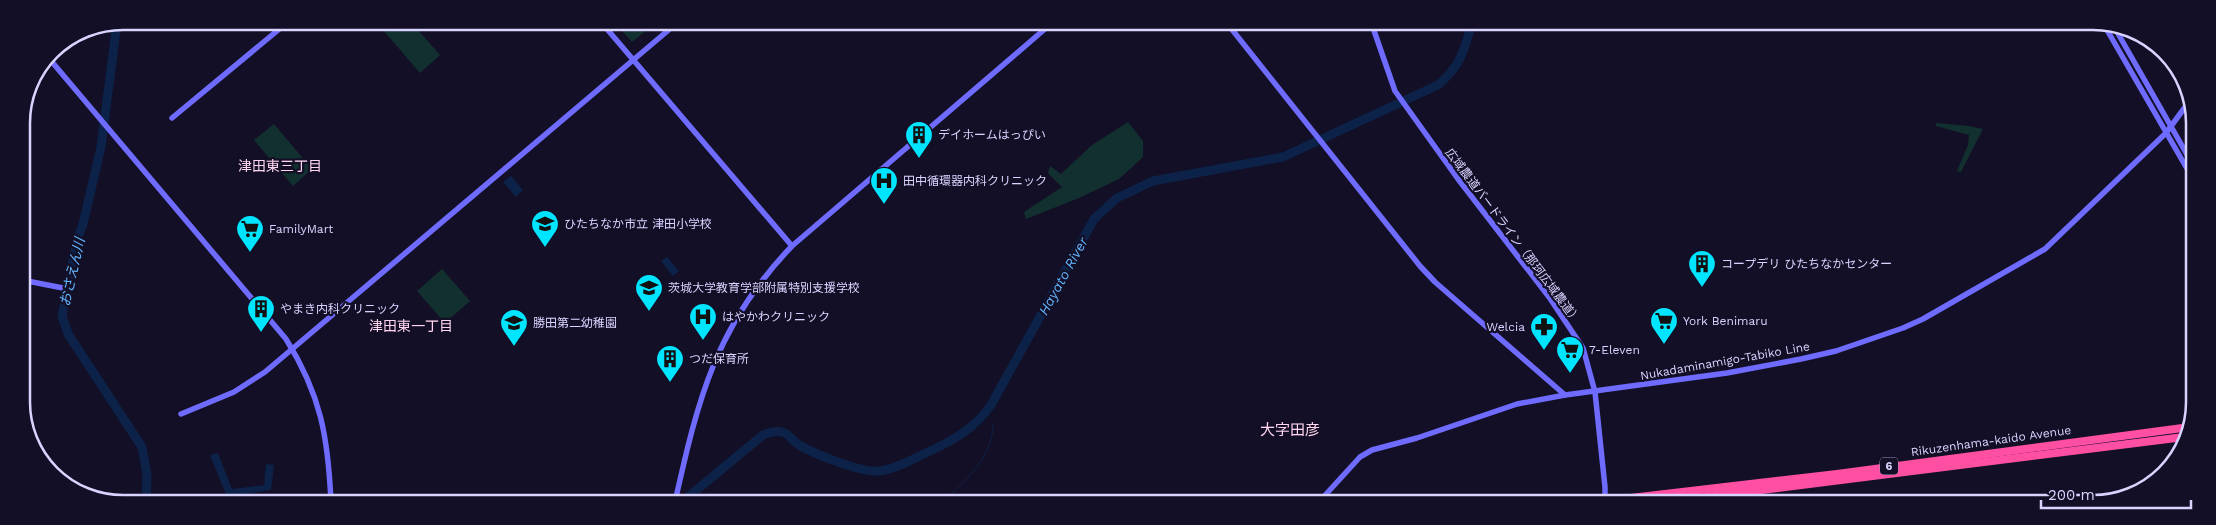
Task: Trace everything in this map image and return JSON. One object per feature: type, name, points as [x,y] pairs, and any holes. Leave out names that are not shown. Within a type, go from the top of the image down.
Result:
[{"type":"highway","name":"Rikuzenhama-kaido Avenue","points":[[1664,495],[2182,428]]},
{"type":"highway","name":"Rikuzenhama-kaido Avenue","points":[[1722,495],[2178,438]]},
{"type":"street","points":[[172,118],[278,30]]},
{"type":"street","points":[[608,30],[792,246]]},
{"type":"street","points":[[181,414],[234,392],[265,372],[668,30]]},
{"type":"street","points":[[676,495],[697,409],[717,354],[754,289],[792,246],[1044,30]]},
{"type":"street","points":[[1232,30],[1432,279],[1565,395]]},
{"type":"street","name":"広域農道バードライン（那珂広域農道）","points":[[1374,30],[1394,91],[1458,179],[1549,296],[1582,348],[1594,392],[1605,495]]},
{"type":"street","points":[[2108,31],[2186,167]]},
{"type":"street","points":[[2118,34],[2186,153]]},
{"type":"street","points":[[52,62],[277,327],[293,349],[308,378],[322,421],[328,453],[331,495]]},
{"type":"street","name":"Nukadaminamigo-Tabiko Line","points":[[1325,495],[1360,456],[1367,451],[1417,438],[1517,404],[1565,395],[1727,373],[1802,359],[1866,341],[1924,319],[2045,249],[2166,133],[2184,107]]},
{"type":"street","points":[[30,282],[63,288]]},
{"type":"green space","points":[[383,30],[418,30],[440,55],[420,73]]},
{"type":"green space","points":[[623,30],[647,30],[632,42]]},
{"type":"green space","points":[[1128,122],[1143,141],[1143,157],[1119,179],[1079,198],[1026,219],[1024,212],[1062,187],[1048,173],[1050,166],[1061,174],[1092,145]]},
{"type":"green space","points":[[1936,123],[1983,129],[1961,172],[1957,171],[1968,145],[1969,135],[1936,126]]},
{"type":"green space","points":[[274,124],[312,169],[293,186],[254,140]]},
{"type":"green space","points":[[442,269],[470,301],[445,323],[417,291]]},
{"type":"water","points":[[511,176],[523,190],[516,197],[503,182]]},
{"type":"water","points":[[667,257],[679,271],[673,276],[661,261]]},
{"type":"water","points":[[218,453],[232,489],[264,485],[266,464],[274,465],[271,490],[226,495],[210,455]]},
{"type":"waterway","name":"Hayato River","points":[[690,495],[763,435],[770,432],[785,433],[799,445],[816,453],[850,466],[871,471],[885,470],[898,466],[955,438],[971,427],[991,405],[1094,219],[1117,198],[1153,181],[1283,157],[1438,85],[1457,64],[1470,30]]},
{"type":"waterway","name":"おさえん川","points":[[116,31],[101,147],[83,224],[77,240],[62,316],[68,334],[142,447],[147,475],[146,495]]},
{"type":"waterway","points":[[950,495],[968,478],[983,458],[992,437],[993,425]]},
{"type":"place","name":"デイホームはっぴい","points":[[919,159]]},
{"type":"place","name":"田中循環器内科クリニック","points":[[884,205]]},
{"type":"place","name":"ひたちなか市立 津田小学校","points":[[545,248]]},
{"type":"place","name":"FamilyMart","points":[[250,253]]},
{"type":"place","name":"コープデリ ひたちなかセンター","points":[[1702,288]]},
{"type":"place","name":"茨城大学教育学部附属特別支援学校","points":[[649,312]]},
{"type":"place","name":"やまき内科クリニック","points":[[261,333]]},
{"type":"place","name":"はやかわクリニック","points":[[703,341]]},
{"type":"place","name":"York Benimaru","points":[[1664,345]]},
{"type":"place","name":"勝田第二幼稚園","points":[[514,347]]},
{"type":"place","name":"Welcia","points":[[1544,351]]},
{"type":"place","name":"7-Eleven","points":[[1570,374]]},
{"type":"place","name":"つだ保育所","points":[[670,383]]},
{"type":"district","name":"津田東三丁目","points":[[280,166]]},
{"type":"district","name":"津田東一丁目","points":[[411,326]]},
{"type":"district","name":"大字田彦","points":[[1290,430]]}]
